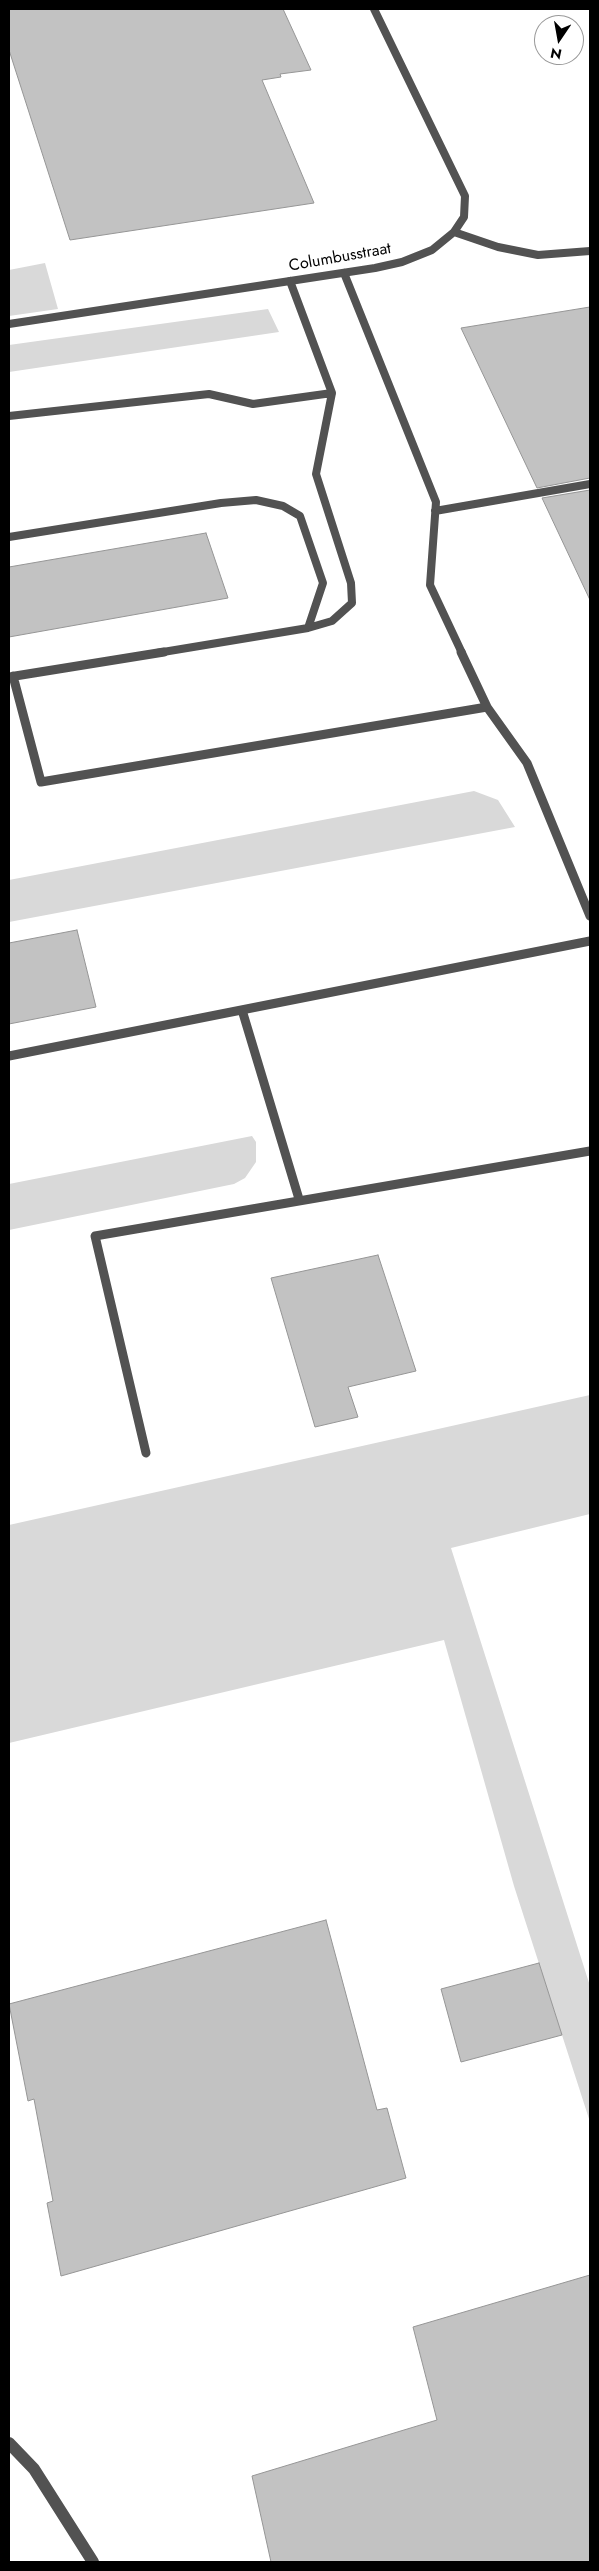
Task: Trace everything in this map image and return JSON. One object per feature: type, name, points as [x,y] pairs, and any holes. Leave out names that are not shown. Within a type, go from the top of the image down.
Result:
[{"type":"street","name":"Columbusstraat","points":[[9,324],[344,273],[402,262],[432,250],[454,232],[464,217],[465,196],[374,9]]},
{"type":"street","points":[[454,232],[498,248],[538,255],[590,251]]},
{"type":"street","points":[[344,273],[436,502],[430,585],[487,707],[527,763],[590,916]]},
{"type":"street","points":[[290,281],[332,393],[316,474],[351,583],[352,602],[332,621],[308,628],[11,676],[41,782],[487,707]]},
{"type":"street","points":[[9,416],[209,394],[253,404],[332,393]]},
{"type":"street","points":[[435,511],[590,484]]},
{"type":"street","points":[[9,537],[221,503],[256,500],[283,506],[300,516],[323,583],[308,628]]},
{"type":"street","points":[[9,1056],[590,940]]},
{"type":"street","points":[[242,1010],[299,1199]]},
{"type":"street","points":[[146,1453],[95,1236],[299,1199],[590,1151]]},
{"type":"street","points":[[9,2443],[34,2469],[93,2562]]},
{"type":"shaded area","points":[[45,263],[58,309],[9,316],[9,270]]},
{"type":"shaded area","points":[[268,309],[279,332],[9,372],[9,345]]},
{"type":"shaded area","points":[[474,791],[498,800],[515,827],[9,922],[9,880]]},
{"type":"shaded area","points":[[252,1136],[256,1142],[256,1162],[245,1178],[234,1184],[9,1230],[9,1184]]},
{"type":"shaded area","points":[[590,1395],[590,1514],[451,1548],[590,1986],[590,2122],[514,1886],[444,1640],[9,1743],[9,1525]]},
{"type":"building","points":[[9,9],[283,9],[311,70],[280,74],[281,77],[262,80],[314,203],[70,240],[9,50]]},
{"type":"building","points":[[590,307],[590,478],[537,488],[461,328]]},
{"type":"building","points":[[590,490],[590,600],[542,498]]},
{"type":"building","points":[[206,533],[228,598],[9,637],[9,567]]},
{"type":"building","points":[[77,930],[96,1007],[9,1024],[9,943]]},
{"type":"building","points":[[378,1255],[416,1371],[348,1387],[358,1417],[315,1427],[271,1278]]},
{"type":"building","points":[[326,1920],[377,2110],[387,2108],[406,2178],[61,2276],[47,2203],[53,2201],[34,2099],[28,2101],[9,2004]]},
{"type":"building","points":[[539,1963],[562,2035],[461,2062],[441,1989]]},
{"type":"building","points":[[590,2275],[590,2562],[271,2562],[252,2476],[437,2420],[413,2327]]}]
